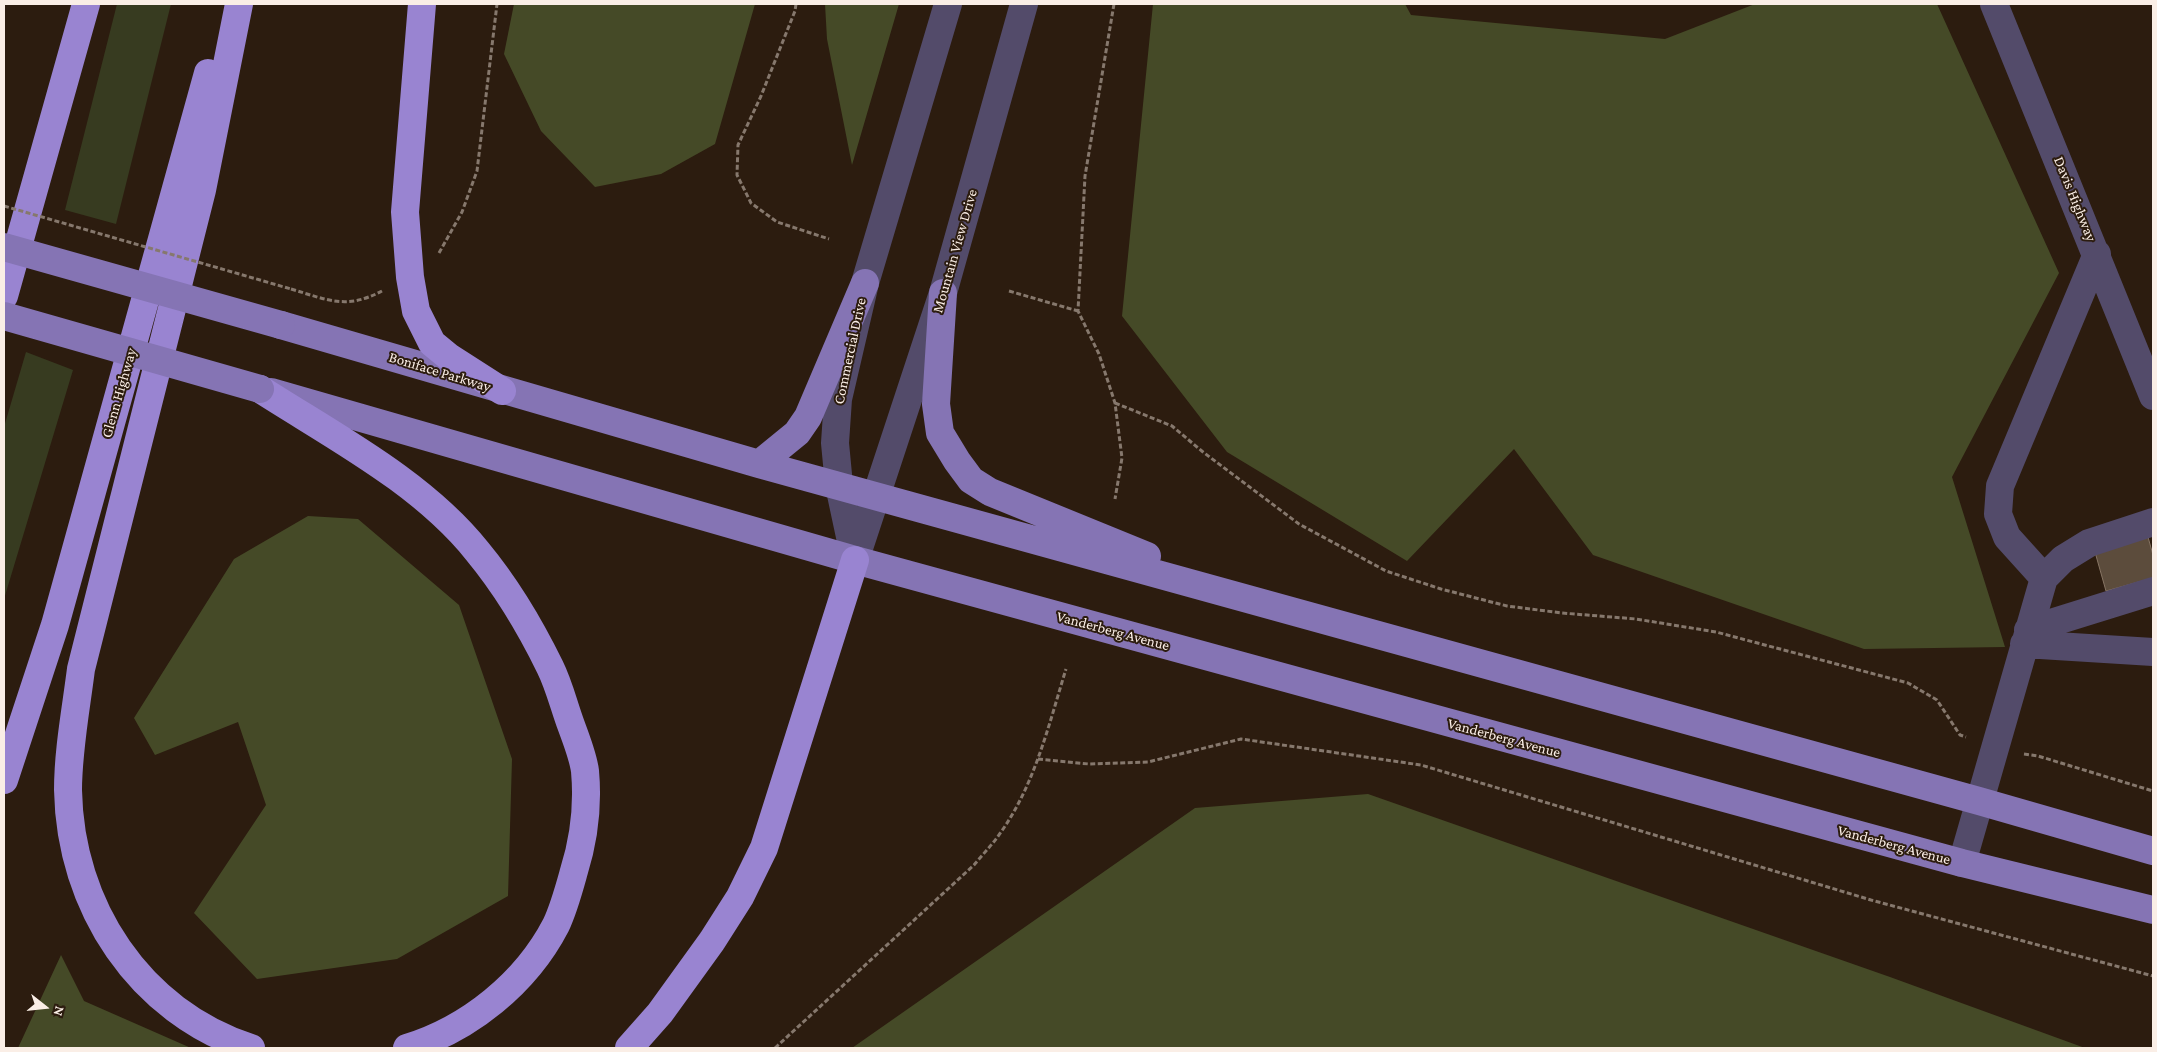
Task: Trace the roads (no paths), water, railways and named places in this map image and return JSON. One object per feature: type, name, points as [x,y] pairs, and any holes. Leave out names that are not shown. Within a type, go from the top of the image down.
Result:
[{"type":"highway","points":[[4,296],[86,4]]},
{"type":"highway","name":"Glenn Highway","points":[[4,780],[55,625],[227,4]]},
{"type":"highway","points":[[239,4],[202,190],[81,669],[72,736],[68,789],[70,822],[86,891],[100,922],[134,972],[159,996],[181,1013],[210,1031],[251,1048]]},
{"type":"highway","points":[[422,4],[405,212],[410,277],[416,311],[432,343],[449,358],[502,390]]},
{"type":"highway","points":[[260,389],[393,474],[447,518],[477,551],[505,588],[551,668],[585,769],[584,830],[577,862],[566,901],[555,926],[537,955],[518,978],[471,1019],[445,1034],[407,1048]]},
{"type":"highway","points":[[629,1048],[660,1013],[712,941],[740,897],[764,848],[855,560]]},
{"type":"main road","name":"Boniface Parkway","points":[[4,247],[282,325],[759,464],[877,495]]},
{"type":"main road","points":[[759,464],[797,433],[808,417],[865,283]]},
{"type":"main road","points":[[943,293],[936,404],[940,433],[956,461],[971,480],[990,492],[1037,513],[1288,611]]},
{"type":"main road","points":[[4,316],[855,560]]},
{"type":"main road","points":[[877,495],[2153,851]]},
{"type":"main road","name":"Vanderberg Avenue","points":[[855,560],[1962,863],[2153,910]]},
{"type":"street","points":[[865,283],[948,4]]},
{"type":"street","name":"Mountain View Drive","points":[[877,495],[943,293],[1024,4]]},
{"type":"street","name":"Davis Highway","points":[[1994,4],[2153,396]]},
{"type":"street","points":[[2044,578],[2007,537],[1998,514],[2000,486],[2097,254]]},
{"type":"street","name":"Commercial Drive","points":[[855,560],[839,485],[835,443],[838,399],[865,283]]},
{"type":"street","points":[[855,560],[877,495]]},
{"type":"street","points":[[1962,863],[2044,578],[2063,559],[2089,543],[2153,522]]},
{"type":"street","points":[[2026,637],[2153,591]]},
{"type":"street","points":[[2026,637],[2153,652]]}]
